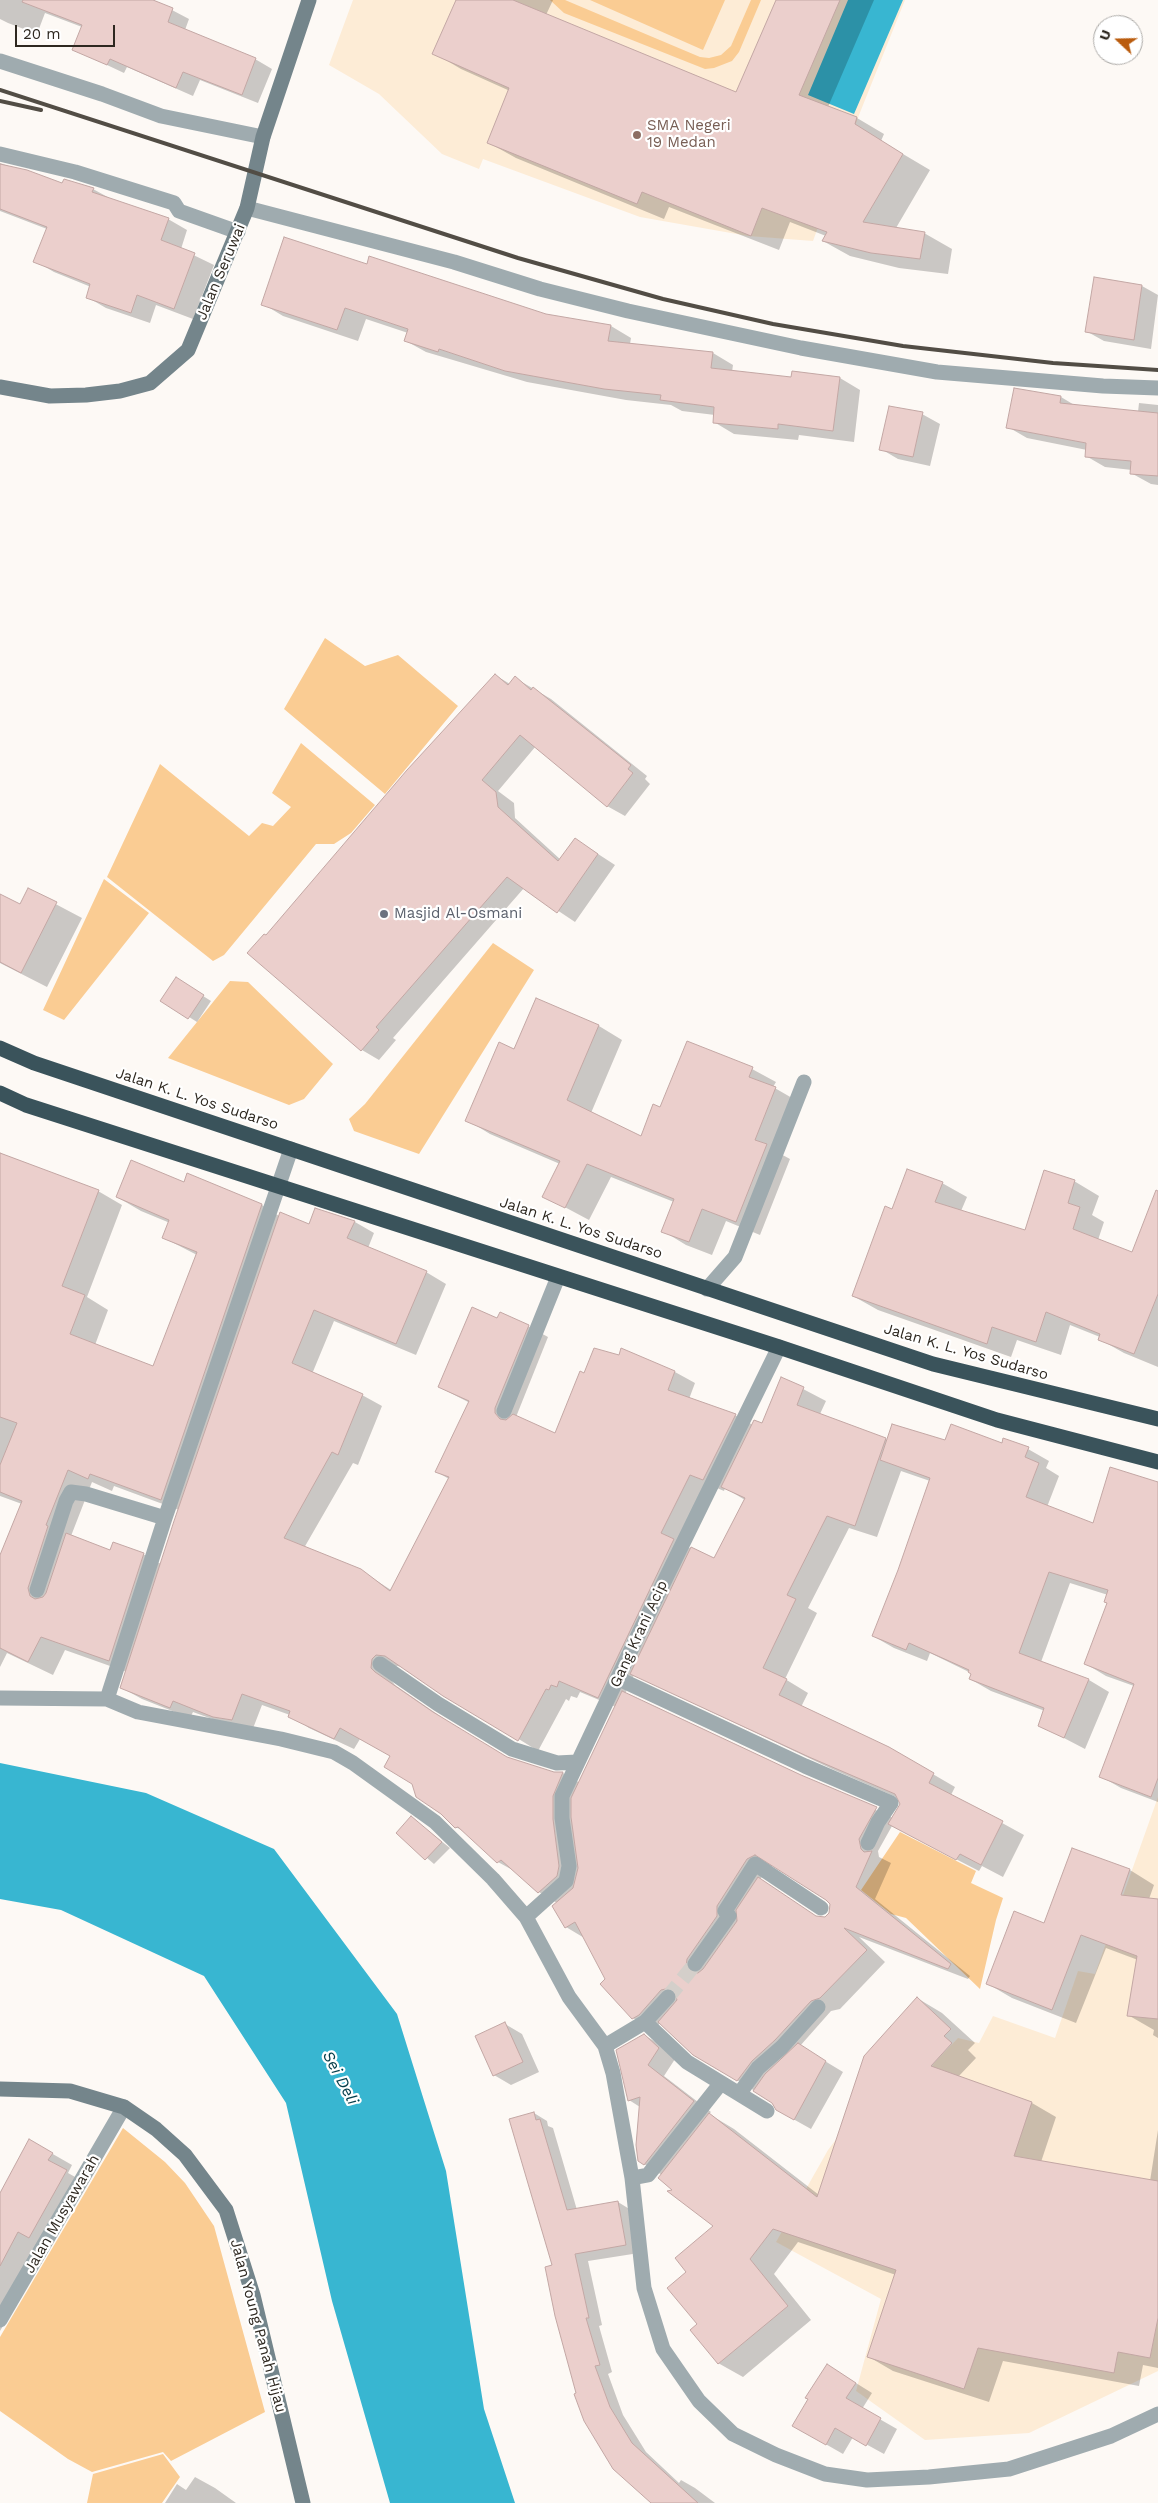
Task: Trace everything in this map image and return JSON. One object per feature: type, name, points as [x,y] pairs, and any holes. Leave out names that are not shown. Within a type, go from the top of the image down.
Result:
[{"type":"highway","name":"Jalan K. L. Yos Sudarso","points":[[0,1048],[34,1063],[933,1364],[1158,1419]]},
{"type":"highway","points":[[0,1093],[26,1105],[779,1347],[997,1420],[1158,1462]]},
{"type":"street","name":"Jalan Seruwai","points":[[0,387],[50,396],[68,396],[120,390],[150,383],[188,350],[247,208],[263,136],[309,0]]},
{"type":"street","points":[[0,61],[102,94],[161,116],[263,136]]},
{"type":"street","points":[[0,154],[75,172],[174,203],[179,211],[238,232]]},
{"type":"street","points":[[247,208],[454,262],[540,289],[628,311],[801,348],[937,372],[1103,386],[1158,388]]},
{"type":"street","points":[[707,1289],[735,1257],[804,1082]]},
{"type":"street","points":[[107,1699],[165,1518],[291,1149]]},
{"type":"street","points":[[504,1411],[558,1276]]},
{"type":"street","name":"Gang Krani Acip","points":[[526,1917],[566,1881],[569,1866],[562,1818],[562,1796],[619,1679],[638,1635],[779,1347]]},
{"type":"street","points":[[37,1590],[66,1501],[72,1492],[86,1494],[165,1518]]},
{"type":"street","points":[[380,1664],[438,1704],[512,1749],[557,1763],[577,1762]]},
{"type":"street","points":[[619,1679],[805,1766],[891,1803],[878,1822],[868,1843]]},
{"type":"street","points":[[0,1698],[107,1699],[138,1712],[281,1739],[334,1752],[353,1763],[435,1822],[493,1879],[526,1917],[569,1997],[605,2046],[619,2105],[632,2178],[644,2288],[664,2349],[699,2401],[733,2434],[776,2455],[825,2474],[867,2480],[1009,2470],[1111,2436],[1158,2414]]},
{"type":"street","points":[[695,1964],[729,1916],[725,1911],[755,1864],[821,1908]]},
{"type":"street","points":[[605,2046],[645,2022],[668,1997]]},
{"type":"street","points":[[739,2094],[758,2068],[782,2047],[818,2008]]},
{"type":"street","points":[[645,2022],[687,2062],[766,2111]]},
{"type":"street","points":[[632,2178],[648,2175],[721,2083]]},
{"type":"street","name":"Jalan Young Panah Hijau","points":[[0,2088],[70,2090],[124,2107],[156,2129],[185,2155],[226,2210],[253,2295],[303,2503]]},
{"type":"street","name":"Jalan Musyawarah","points":[[0,2320],[124,2107]]},
{"type":"shaded area","name":"SMA Negeri 19 Medan","points":[[353,0],[905,0],[859,115],[813,241],[748,236],[640,217],[483,159],[479,169],[442,154],[379,94],[329,65]]},
{"type":"shaded area","points":[[550,0],[565,0],[700,57],[709,58],[721,55],[731,46],[751,0],[761,0],[739,52],[732,61],[714,68],[705,69],[564,13]]},
{"type":"shaded area","points":[[590,0],[725,0],[703,50]]},
{"type":"shaded area","points":[[325,638],[365,666],[398,655],[458,706],[385,794],[284,709]]},
{"type":"shaded area","points":[[301,743],[375,805],[351,833],[334,844],[316,844],[224,955],[213,961],[107,877],[160,764],[249,836],[262,823],[273,826],[291,807],[272,793]]},
{"type":"shaded area","points":[[104,879],[149,913],[64,1020],[43,1010]]},
{"type":"shaded area","points":[[493,943],[534,970],[419,1154],[354,1131],[349,1119],[365,1104]]},
{"type":"shaded area","points":[[230,981],[248,982],[333,1064],[304,1099],[289,1105],[168,1058]]},
{"type":"shaded area","points":[[1158,1797],[1158,2371],[1029,2433],[925,2440],[856,2391],[881,2299],[776,2242],[828,2150],[875,2088],[912,2094],[935,2062],[958,2038],[979,2043],[993,2016],[1055,2038],[1078,1971],[1095,1974]]},
{"type":"shaded area","points":[[900,1832],[976,1871],[971,1883],[1003,1898],[980,1989],[906,1918],[891,1914],[861,1890]]},
{"type":"shaded area","points":[[123,2128],[165,2162],[185,2183],[214,2226],[265,2412],[171,2461],[163,2452],[92,2472],[68,2459],[0,2411],[0,2337]]},
{"type":"shaded area","points":[[163,2454],[180,2477],[162,2503],[87,2503],[93,2474]]},
{"type":"water","points":[[848,0],[903,0],[854,114],[808,95]]},
{"type":"water","name":"Sei Deli","points":[[0,1763],[146,1793],[274,1849],[397,2014],[446,2171],[484,2409],[515,2503],[390,2503],[332,2301],[286,2103],[204,1976],[61,1910],[0,1899]]},
{"type":"building","points":[[23,0],[153,0],[173,8],[168,22],[256,58],[242,95],[183,72],[176,88],[110,59],[107,65],[72,50],[82,25],[22,2]]},
{"type":"building","points":[[456,0],[513,0],[736,92],[776,0],[840,0],[799,95],[857,117],[855,124],[903,154],[863,222],[925,232],[920,259],[871,253],[822,241],[827,232],[762,208],[751,236],[642,192],[637,204],[487,143],[509,88],[432,54]]},
{"type":"building","points":[[0,164],[27,170],[62,183],[64,179],[94,188],[92,192],[169,218],[161,240],[195,253],[174,309],[137,295],[131,313],[86,298],[90,284],[33,262],[47,227],[0,209]]},
{"type":"building","points":[[284,237],[367,264],[369,256],[546,314],[611,325],[608,341],[713,352],[711,368],[791,377],[792,371],[840,377],[833,431],[778,424],[778,429],[713,423],[714,407],[660,400],[661,395],[604,389],[505,371],[439,349],[438,352],[404,341],[408,329],[345,308],[337,330],[261,305]]},
{"type":"building","points":[[1094,277],[1142,285],[1134,340],[1085,332]]},
{"type":"building","points":[[1014,388],[1061,396],[1060,403],[1158,413],[1158,476],[1130,474],[1131,461],[1085,457],[1086,443],[1006,428]]},
{"type":"building","points":[[889,406],[923,412],[913,457],[879,450]]},
{"type":"building","points":[[495,674],[508,685],[515,676],[531,690],[533,687],[631,765],[628,769],[633,773],[607,807],[520,735],[482,780],[496,792],[498,807],[558,861],[575,838],[598,854],[557,913],[507,877],[376,1027],[379,1030],[361,1051],[247,953],[264,934],[266,935],[407,770]]},
{"type":"building","points":[[28,888],[57,902],[21,973],[0,962],[0,894],[20,904]]},
{"type":"building","points":[[176,977],[204,995],[188,1019],[160,1001]]},
{"type":"building","points":[[536,998],[599,1025],[567,1100],[641,1136],[653,1104],[660,1107],[687,1041],[753,1067],[749,1077],[776,1087],[755,1140],[767,1144],[736,1222],[702,1209],[689,1242],[661,1232],[674,1199],[587,1164],[565,1208],[542,1197],[560,1161],[465,1121],[499,1042],[514,1049]]},
{"type":"building","points":[[0,1153],[99,1190],[62,1286],[85,1295],[70,1334],[153,1366],[197,1252],[162,1238],[169,1220],[116,1197],[131,1160],[184,1182],[187,1173],[262,1204],[161,1500],[90,1474],[88,1479],[68,1470],[46,1525],[48,1526],[28,1588],[30,1596],[35,1599],[43,1597],[46,1593],[66,1533],[110,1550],[113,1542],[144,1553],[109,1661],[41,1637],[28,1662],[0,1648],[0,1555],[22,1501],[0,1492],[0,1465],[17,1423],[0,1417]]},
{"type":"building","points":[[907,1169],[943,1182],[935,1202],[1025,1230],[1044,1170],[1075,1180],[1068,1203],[1080,1207],[1073,1229],[1132,1252],[1156,1190],[1158,1191],[1158,1294],[1134,1354],[1098,1340],[1100,1334],[1046,1312],[1036,1342],[992,1327],[987,1344],[852,1296],[885,1206],[892,1209]]},
{"type":"building","points":[[315,1208],[355,1221],[347,1238],[427,1271],[396,1344],[314,1310],[292,1363],[363,1394],[338,1455],[332,1452],[284,1538],[361,1569],[390,1591],[449,1477],[435,1472],[469,1401],[438,1387],[472,1307],[497,1318],[500,1312],[529,1325],[495,1408],[495,1413],[500,1419],[506,1420],[513,1414],[555,1433],[580,1371],[584,1373],[594,1348],[619,1355],[621,1348],[675,1371],[668,1390],[736,1414],[703,1480],[690,1475],[661,1533],[674,1539],[598,1698],[559,1681],[557,1687],[551,1685],[549,1690],[546,1689],[518,1741],[443,1696],[385,1656],[376,1655],[372,1659],[371,1668],[375,1672],[433,1712],[507,1757],[554,1772],[563,1772],[553,1796],[553,1819],[559,1866],[557,1876],[538,1893],[501,1860],[497,1863],[458,1827],[455,1828],[441,1814],[416,1797],[412,1784],[384,1767],[390,1756],[340,1728],[334,1739],[288,1717],[290,1711],[242,1694],[232,1720],[213,1717],[173,1701],[170,1708],[120,1688],[174,1521],[280,1212],[309,1224]]},
{"type":"building","points":[[781,1377],[804,1387],[797,1405],[886,1438],[855,1526],[827,1516],[787,1595],[796,1599],[763,1668],[787,1679],[779,1695],[889,1747],[934,1773],[929,1783],[1003,1821],[981,1865],[960,1854],[956,1860],[888,1824],[900,1804],[895,1794],[809,1757],[630,1674],[691,1547],[714,1558],[745,1498],[721,1487],[754,1420],[762,1423]]},
{"type":"building","points":[[892,1424],[945,1440],[951,1424],[1002,1443],[1003,1438],[1029,1447],[1025,1457],[1039,1463],[1026,1497],[1093,1523],[1110,1467],[1158,1482],[1158,1778],[1151,1797],[1099,1777],[1134,1684],[1084,1664],[1107,1603],[1104,1602],[1108,1590],[1049,1572],[1019,1653],[1089,1679],[1064,1738],[1038,1726],[1044,1708],[969,1679],[971,1674],[968,1672],[969,1670],[909,1643],[906,1650],[872,1636],[898,1570],[930,1478],[880,1460]]},
{"type":"building","points":[[622,1691],[801,1775],[877,1807],[859,1839],[861,1849],[864,1852],[872,1851],[856,1887],[951,1964],[948,1969],[844,1928],[867,1950],[820,1998],[811,2001],[775,2040],[752,2061],[737,2081],[693,2055],[658,2022],[677,2000],[674,1990],[670,1988],[661,1990],[639,2015],[632,2019],[600,1984],[605,1979],[575,1922],[565,1928],[552,1906],[573,1888],[578,1868],[571,1817],[571,1798]],"holes":[[[755,1855],[830,1904],[829,1913],[825,1917],[816,1916],[758,1877],[736,1910],[737,1921],[703,1969],[698,1973],[690,1972],[686,1967],[687,1959],[717,1916],[717,1906],[747,1859]]]},
{"type":"building","points":[[411,1816],[442,1842],[425,1860],[396,1833]]},
{"type":"building","points":[[1072,1848],[1130,1869],[1121,1895],[1158,1899],[1158,2019],[1127,2016],[1137,1956],[1081,1935],[1052,2010],[986,1984],[1014,1911],[1044,1923]]},
{"type":"building","points":[[917,1997],[951,2029],[944,2036],[952,2043],[931,2066],[1032,2102],[1014,2156],[1158,2181],[1158,2318],[1150,2358],[1118,2352],[1114,2373],[978,2348],[964,2389],[867,2357],[896,2270],[773,2229],[750,2259],[788,2306],[718,2364],[690,2330],[697,2324],[667,2288],[686,2272],[675,2258],[713,2226],[667,2191],[672,2190],[658,2178],[709,2113],[817,2197],[864,2056]]},
{"type":"building","points":[[505,2022],[523,2062],[493,2076],[475,2036]]},
{"type":"building","points":[[644,2034],[659,2048],[648,2065],[694,2101],[644,2165],[638,2161],[636,2145],[640,2097],[628,2101],[616,2050]]},
{"type":"building","points":[[798,2043],[826,2061],[794,2120],[776,2110],[772,2103],[753,2091],[765,2074]]},
{"type":"building","points":[[534,2112],[536,2120],[540,2119],[567,2210],[618,2201],[626,2245],[575,2254],[589,2318],[586,2318],[600,2365],[595,2366],[610,2407],[632,2443],[698,2503],[651,2503],[613,2469],[584,2421],[574,2394],[576,2393],[555,2316],[545,2267],[552,2265],[509,2119]]},
{"type":"building","points":[[29,2139],[53,2153],[48,2160],[67,2170],[29,2238],[18,2232],[0,2266],[0,2193]]},
{"type":"building","points":[[827,2364],[856,2383],[846,2398],[881,2418],[866,2446],[835,2428],[826,2445],[792,2426],[808,2399],[805,2398]]},
{"type":"tunnel","points":[[668,1997],[695,1964]]},
{"type":"railway","points":[[0,90],[518,258],[663,299],[773,324],[903,346],[1053,363],[1158,370]]},
{"type":"railway","points":[[0,101],[41,110]]},
{"type":"place","name":"SMA Negeri 19 Medan","points":[[637,135]]},
{"type":"place","name":"Masjid Al-Osmani","points":[[384,914]]}]
